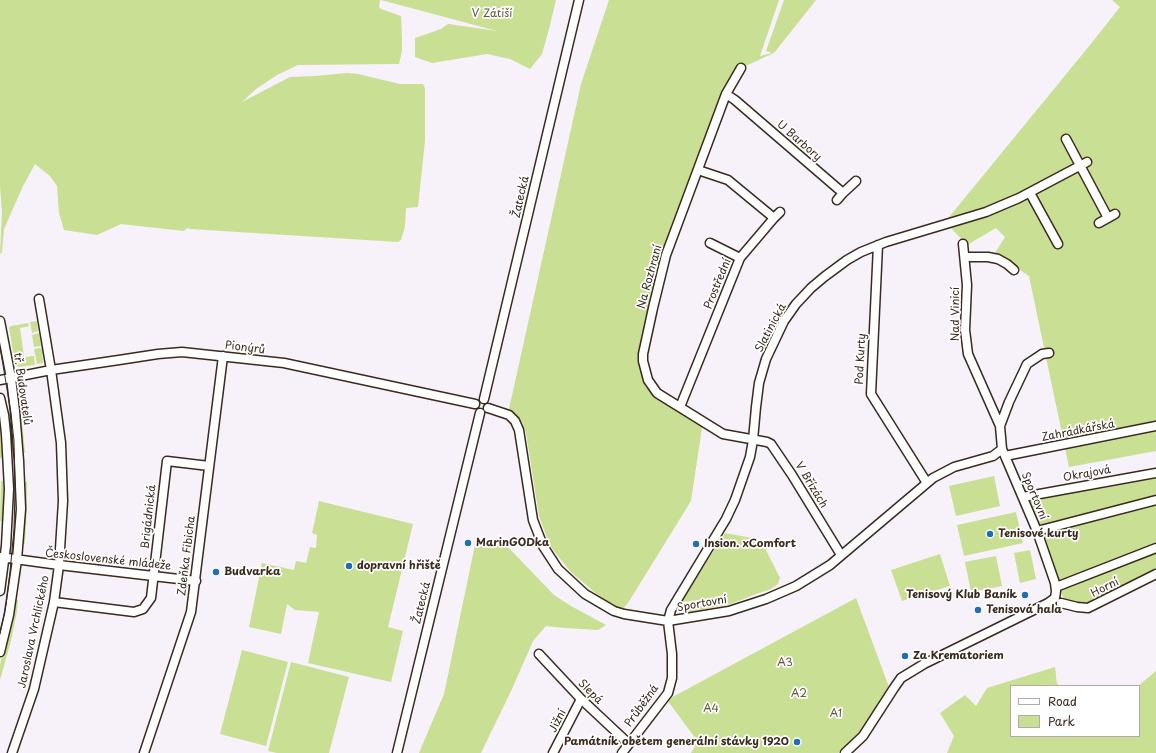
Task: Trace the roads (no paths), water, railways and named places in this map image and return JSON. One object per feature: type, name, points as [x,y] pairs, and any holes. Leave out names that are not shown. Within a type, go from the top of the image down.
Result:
[{"type":"street","name":"Žatecká","points":[[484,399],[579,0]]},
{"type":"street","name":"Na Rozhraní","points":[[741,68],[726,94],[666,255],[643,354],[643,361],[648,380],[657,393],[723,434],[753,440]]},
{"type":"street","name":"U Barbory","points":[[726,94],[735,100],[843,193]]},
{"type":"street","points":[[1066,139],[1084,164],[1111,216],[1099,223]]},
{"type":"street","name":"Slatinická","points":[[668,621],[671,610],[726,519],[735,500],[750,457],[759,383],[766,359],[784,321],[796,304],[824,277],[847,260],[861,252],[878,245],[986,212],[1030,192],[1084,164]]},
{"type":"street","name":"Prostřední","points":[[680,407],[740,258],[777,215],[728,180],[698,170]]},
{"type":"street","points":[[837,200],[856,181]]},
{"type":"street","points":[[1030,192],[1058,244]]},
{"type":"street","points":[[710,243],[740,258]]},
{"type":"street","name":"Nad Vinicí","points":[[963,244],[967,285],[965,330],[968,354],[1000,426]]},
{"type":"street","name":"Pod Kurty","points":[[878,245],[871,394],[927,483]]},
{"type":"street","points":[[964,256],[998,259],[1014,270]]},
{"type":"street","name":"Jaroslava Vrchlického","points":[[12,753],[34,689],[54,602],[59,565],[63,501],[61,450],[51,370],[39,299]]},
{"type":"street","name":"tř. Budovatelů","points":[[0,321],[11,378],[15,412],[19,460],[20,502],[17,560],[9,615],[0,652]]},
{"type":"street","name":"Pionýrů","points":[[0,380],[51,370],[158,354],[182,352],[284,363],[475,404]]},
{"type":"street","name":"Sportovní","points":[[1049,353],[1042,354],[1027,364],[1009,402],[1000,426],[1004,453],[1037,531],[1056,586],[1058,600]]},
{"type":"street","name":"Zdeňka Fibicha","points":[[144,753],[191,612],[223,356]]},
{"type":"street","name":"tř. Budovatelů","points":[[0,398],[4,415],[9,489],[6,546],[2,558],[0,591]]},
{"type":"street","points":[[484,399],[488,404],[488,408],[486,411],[480,413],[476,410],[475,404],[479,400],[484,399]]},
{"type":"street","name":"Sportovní","points":[[488,408],[509,415],[515,421],[519,430],[533,520],[543,546],[558,569],[585,594],[614,611],[668,621],[729,611],[766,599],[796,586],[830,565],[927,483],[954,467],[1004,453]]},
{"type":"street","name":"Žatecká","points":[[397,753],[480,413]]},
{"type":"street","name":"Zahrádkářská","points":[[1004,453],[1156,426]]},
{"type":"street","name":"V Břízách","points":[[753,440],[772,444],[841,555]]},
{"type":"street","name":"Brigádnická","points":[[54,602],[134,612],[143,609],[151,598],[167,460],[209,466]]},
{"type":"street","name":"Okrajová","points":[[1022,497],[1156,473]]},
{"type":"street","points":[[1037,531],[1156,500]]},
{"type":"street","points":[[1056,586],[1156,548]]},
{"type":"street","name":"Československé mládeže","points":[[2,558],[196,581]]},
{"type":"street","name":"Horní","points":[[1058,600],[1077,607],[1088,608],[1156,574]]},
{"type":"street","points":[[845,753],[863,736],[901,678],[924,664],[1048,603],[1058,600]]},
{"type":"street","name":"Průběžná","points":[[622,753],[628,743],[668,693],[672,678],[672,654],[668,621]]},
{"type":"street","name":"Slepá","points":[[538,654],[581,699],[628,743]]},
{"type":"street","name":"Jižní","points":[[553,753],[581,699]]},
{"type":"tram line","points":[[0,347],[14,441],[15,489],[14,529],[10,572],[6,605],[0,634]]},
{"type":"place","name":"Tenisové kurty","points":[[990,534]]},
{"type":"place","name":"MarinGODka","points":[[468,543]]},
{"type":"place","name":"Insion. xComfort","points":[[696,544]]},
{"type":"place","name":"dopravní hřiště","points":[[349,566]]},
{"type":"place","name":"Budvarka","points":[[216,572]]},
{"type":"place","name":"Tenisový Klub Baník","points":[[1025,595]]},
{"type":"place","name":"Tenisová hala","points":[[978,610]]},
{"type":"place","name":"Za Krematoriem","points":[[905,656]]},
{"type":"place","name":"Památník obětem generální stávky 1920","points":[[797,742]]},
{"type":"park label","name":"V Zátiší","points":[[492,14]]},
{"type":"park label","name":"A3","points":[[785,663]]},
{"type":"park label","name":"A2","points":[[799,694]]},
{"type":"park label","name":"A4","points":[[711,709]]},
{"type":"park label","name":"A1","points":[[836,714]]}]
